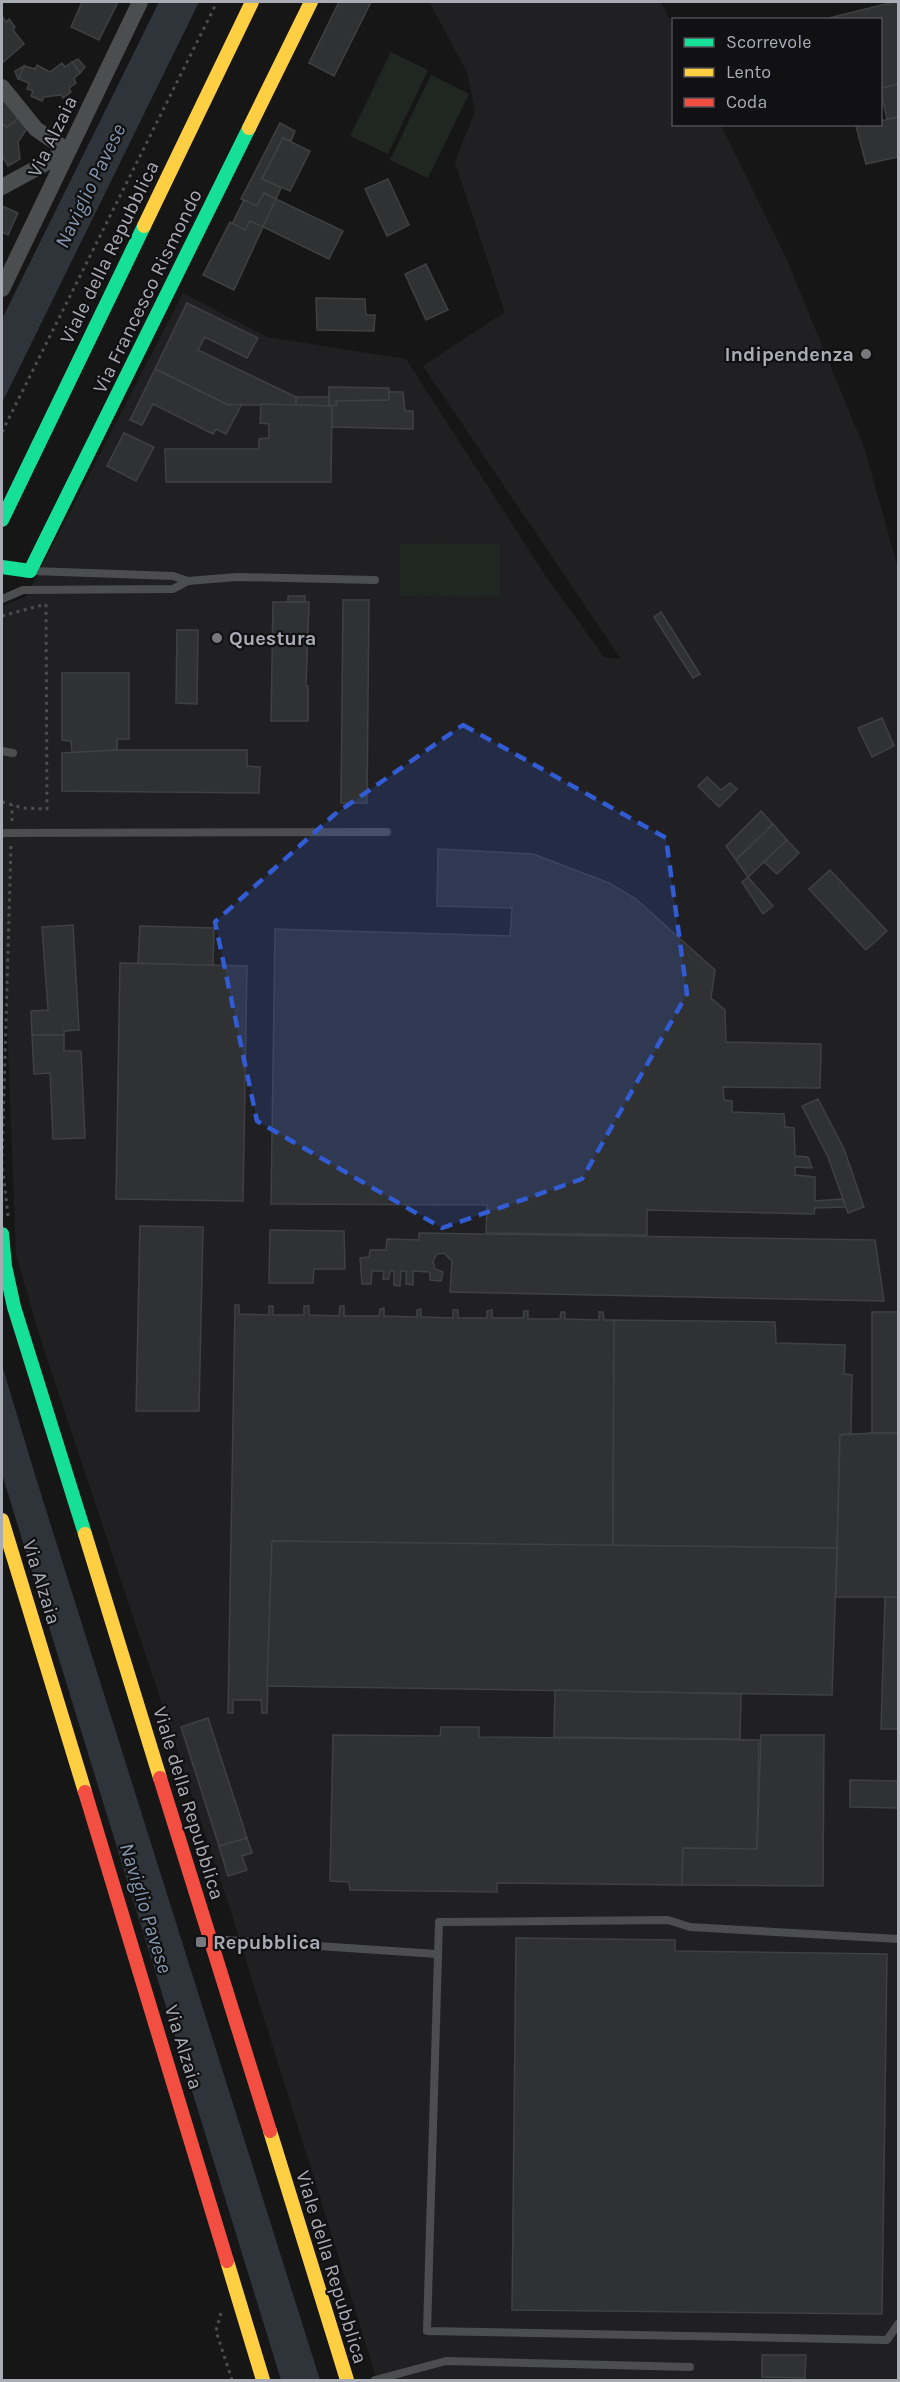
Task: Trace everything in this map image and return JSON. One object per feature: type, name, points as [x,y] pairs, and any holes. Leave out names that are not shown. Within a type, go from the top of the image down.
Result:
[{"type":"street","name":"Via Alzaia","points":[[2,289],[140,2]]},
{"type":"street","name":"Viale della Repubblica","points":[[2,520],[252,2]]},
{"type":"street","name":"Via Francesco Rismondo","points":[[30,571],[310,2]]},
{"type":"street","points":[[2,87],[36,129],[68,151],[2,187]]},
{"type":"street","points":[[2,567],[30,571]]},
{"type":"street","name":"Viale della Repubblica","points":[[2,1234],[5,1266],[14,1307],[347,2380]]},
{"type":"street","name":"Via Alzaia","points":[[2,1520],[263,2380]]},
{"type":"lane","points":[[30,571],[174,576],[188,581]]},
{"type":"lane","points":[[2,599],[23,590],[173,589],[188,581],[237,577],[375,580]]},
{"type":"lane","points":[[2,751],[13,753]]},
{"type":"lane","points":[[2,833],[387,832]]},
{"type":"lane","points":[[898,1939],[690,1927],[668,1920],[439,1922],[427,2331],[887,2340],[898,2324]]},
{"type":"lane","points":[[211,1939],[437,1953]]},
{"type":"lane","points":[[375,2380],[446,2361],[690,2367]]},
{"type":"path","points":[[2,432],[218,2]]},
{"type":"path","points":[[2,802],[47,809],[45,591]]},
{"type":"path","points":[[2,616],[46,604]]},
{"type":"path","points":[[8,1220],[2,1163],[12,805]]},
{"type":"highlighted area","points":[[463,725],[666,838],[687,994],[582,1179],[442,1228],[257,1121],[215,922],[335,814]]},
{"type":"shaded area","points":[[429,2],[661,2],[672,25],[672,126],[721,126],[787,260],[865,450],[898,568],[898,2380],[377,2380],[229,1906],[39,1334],[16,1254],[2,890],[2,606],[26,597],[183,293],[267,337],[406,359],[543,572],[604,657],[621,659],[423,366],[505,312],[455,162],[475,111],[467,72]]},
{"type":"shaded area","points":[[391,52],[428,70],[388,154],[350,136]]},
{"type":"shaded area","points":[[431,75],[469,94],[428,178],[390,160]]},
{"type":"shaded area","points":[[400,543],[500,544],[500,597],[400,596]]},
{"type":"water","name":"Naviglio Pavese","points":[[159,2],[199,2],[2,403],[2,319]]},
{"type":"water","name":"Naviglio Pavese","points":[[2,1365],[320,2380],[281,2380],[2,1474]]},
{"type":"building","points":[[82,2],[118,2],[99,40],[71,27]]},
{"type":"building","points":[[339,2],[371,2],[334,76],[309,63]]},
{"type":"building","points":[[898,2],[898,84],[882,88],[882,18],[829,18]]},
{"type":"building","points":[[2,16],[6,22],[9,19],[15,27],[13,30],[24,44],[2,63]]},
{"type":"building","points":[[78,59],[85,67],[80,73],[72,62]]},
{"type":"building","points":[[72,62],[80,73],[74,78],[76,83],[69,88],[71,92],[63,98],[61,95],[44,97],[42,101],[31,96],[33,91],[27,89],[29,83],[19,79],[24,66],[35,69],[37,65],[50,72],[62,63],[65,67]]},
{"type":"building","points":[[24,66],[19,79],[18,79],[15,71]]},
{"type":"building","points":[[898,84],[898,117],[887,119],[882,88]]},
{"type":"building","points":[[2,98],[19,118],[7,127],[2,125]]},
{"type":"building","points":[[20,117],[28,127],[18,142],[20,159],[8,166],[2,155],[2,125],[7,127]]},
{"type":"building","points":[[898,117],[898,157],[866,164],[856,126],[882,126],[882,121]]},
{"type":"building","points":[[280,123],[295,131],[291,141],[283,138],[262,179],[281,188],[276,199],[264,193],[257,206],[241,199]]},
{"type":"building","points":[[283,138],[310,151],[290,191],[262,179]]},
{"type":"building","points":[[388,179],[409,225],[387,236],[365,189]]},
{"type":"building","points":[[264,193],[276,199],[263,227],[250,221],[245,230],[232,224],[244,200],[257,206]]},
{"type":"building","points":[[276,199],[343,231],[329,259],[263,227]]},
{"type":"building","points":[[2,206],[18,213],[8,235],[2,232]]},
{"type":"building","points":[[250,221],[263,227],[234,290],[203,275],[230,222],[245,230]]},
{"type":"building","points":[[426,264],[448,310],[426,320],[405,274]]},
{"type":"building","points":[[316,298],[365,299],[366,315],[375,315],[374,331],[317,330]]},
{"type":"building","points":[[187,303],[258,338],[247,358],[205,337],[198,350],[296,397],[296,405],[228,405],[155,369]]},
{"type":"building","points":[[155,369],[228,405],[242,404],[226,434],[216,429],[213,434],[153,404],[142,425],[130,420]]},
{"type":"building","points":[[329,387],[389,388],[389,400],[336,401],[337,405],[329,406]]},
{"type":"building","points":[[389,392],[403,392],[405,411],[413,411],[413,429],[332,427],[332,406],[337,405],[336,401],[389,400]]},
{"type":"building","points":[[296,397],[329,397],[329,406],[296,405]]},
{"type":"building","points":[[261,404],[332,406],[331,482],[166,482],[165,449],[259,449],[259,439],[269,438],[269,424],[260,423]]},
{"type":"building","points":[[124,433],[154,447],[136,481],[107,466]]},
{"type":"building","points":[[288,596],[305,596],[305,602],[288,602]]},
{"type":"building","points":[[343,600],[369,600],[367,803],[341,803]]},
{"type":"building","points":[[273,602],[309,602],[306,686],[308,686],[308,721],[271,721]]},
{"type":"building","points":[[661,612],[700,674],[693,678],[654,617]]},
{"type":"building","points":[[177,630],[198,630],[197,704],[176,703]]},
{"type":"building","points":[[62,673],[129,673],[129,739],[117,739],[117,750],[72,753],[71,741],[62,740]]},
{"type":"building","points":[[882,718],[894,746],[872,757],[858,728]]},
{"type":"building","points":[[117,750],[247,750],[247,766],[260,767],[259,793],[62,791],[62,753]]},
{"type":"building","points":[[707,777],[721,790],[730,783],[737,789],[719,807],[698,786]]},
{"type":"building","points":[[761,811],[773,824],[736,860],[726,846]]},
{"type":"building","points":[[773,824],[787,840],[748,877],[736,860]]},
{"type":"building","points":[[787,840],[799,853],[777,874],[764,862]]},
{"type":"building","points":[[438,849],[533,854],[609,883],[636,899],[715,970],[711,998],[725,1010],[726,1042],[821,1044],[820,1088],[723,1087],[724,1100],[732,1101],[732,1112],[784,1114],[785,1127],[794,1128],[795,1156],[808,1157],[812,1168],[795,1167],[795,1175],[815,1177],[815,1201],[842,1199],[846,1207],[815,1208],[814,1214],[647,1210],[647,1235],[486,1233],[487,1205],[271,1204],[275,929],[510,936],[512,908],[437,906]]},
{"type":"building","points":[[830,870],[887,931],[866,950],[809,889]]},
{"type":"building","points":[[748,877],[773,906],[763,914],[742,882]]},
{"type":"building","points":[[73,925],[79,1030],[64,1031],[64,1035],[32,1035],[31,1011],[48,1010],[42,927]]},
{"type":"building","points":[[140,926],[214,928],[213,966],[138,963]]},
{"type":"building","points":[[120,963],[247,966],[243,1201],[116,1199]]},
{"type":"building","points":[[32,1035],[64,1035],[64,1051],[81,1051],[85,1138],[53,1139],[50,1073],[34,1074]]},
{"type":"building","points":[[818,1099],[844,1149],[864,1207],[848,1213],[828,1157],[802,1106]]},
{"type":"building","points":[[140,1226],[203,1227],[199,1411],[136,1411]]},
{"type":"building","points":[[270,1230],[344,1231],[345,1269],[314,1269],[313,1283],[269,1283]]},
{"type":"building","points":[[419,1233],[875,1240],[884,1301],[450,1292],[452,1261],[444,1253],[437,1254],[433,1261],[435,1269],[443,1272],[441,1281],[430,1280],[430,1272],[413,1271],[413,1285],[406,1284],[406,1271],[401,1271],[400,1286],[394,1285],[394,1271],[390,1271],[389,1279],[383,1279],[384,1271],[372,1271],[371,1284],[362,1284],[360,1258],[369,1257],[370,1250],[386,1250],[387,1239],[419,1240]]},
{"type":"building","points":[[235,1305],[239,1305],[239,1314],[269,1315],[269,1306],[273,1306],[273,1315],[304,1315],[304,1306],[309,1306],[309,1315],[339,1316],[340,1306],[344,1306],[344,1316],[379,1316],[380,1309],[384,1308],[384,1316],[417,1317],[417,1310],[421,1309],[421,1317],[453,1318],[453,1310],[458,1310],[458,1318],[487,1318],[487,1311],[492,1310],[492,1318],[523,1318],[524,1311],[528,1311],[528,1319],[560,1319],[561,1312],[565,1312],[565,1319],[599,1320],[599,1312],[603,1312],[604,1320],[614,1320],[613,1547],[272,1541],[267,1713],[262,1713],[261,1700],[233,1700],[233,1713],[228,1713]]},
{"type":"building","points":[[872,1312],[898,1312],[898,1433],[872,1433]]},
{"type":"building","points":[[614,1320],[775,1322],[776,1343],[845,1345],[844,1374],[852,1375],[851,1433],[840,1435],[837,1548],[613,1547]]},
{"type":"building","points":[[898,1433],[898,1597],[836,1597],[840,1435]]},
{"type":"building","points":[[272,1541],[837,1548],[832,1695],[267,1686]]},
{"type":"building","points":[[885,1597],[898,1597],[898,1729],[881,1729]]},
{"type":"building","points":[[555,1690],[741,1694],[740,1739],[554,1737]]},
{"type":"building","points":[[208,1718],[247,1838],[219,1846],[181,1727]]},
{"type":"building","points":[[441,1727],[479,1727],[479,1737],[759,1740],[757,1849],[683,1848],[682,1885],[497,1883],[497,1892],[350,1890],[349,1882],[330,1881],[333,1735],[440,1736]]},
{"type":"building","points":[[761,1735],[824,1735],[823,1886],[682,1885],[683,1848],[757,1849]]},
{"type":"building","points":[[850,1780],[898,1781],[898,1808],[850,1807]]},
{"type":"building","points":[[247,1838],[252,1853],[242,1856],[247,1870],[228,1876],[219,1846]]},
{"type":"building","points":[[516,1938],[675,1940],[675,1951],[887,1954],[882,2314],[512,2310]]},
{"type":"building","points":[[762,2355],[806,2355],[805,2378],[762,2377]]},
{"type":"traffic: fast","points":[[2,567],[30,571],[249,128]]},
{"type":"traffic: fast","points":[[2,520],[144,226]]},
{"type":"traffic: fast","points":[[2,1234],[5,1266],[14,1307],[85,1534]]},
{"type":"traffic: slow","points":[[144,226],[252,2]]},
{"type":"traffic: slow","points":[[249,128],[311,2]]},
{"type":"traffic: slow","points":[[2,1520],[85,1792]]},
{"type":"traffic: slow","points":[[85,1534],[160,1778]]},
{"type":"traffic: slow","points":[[270,2131],[347,2380]]},
{"type":"traffic: slow","points":[[227,2261],[263,2380]]},
{"type":"traffic: jam","points":[[160,1778],[270,2131]]},
{"type":"traffic: jam","points":[[85,1792],[227,2261]]},
{"type":"place","name":"Indipendenza","points":[[866,354]]},
{"type":"place","name":"Questura","points":[[217,638]]},
{"type":"place","name":"Repubblica","points":[[201,1942]]}]
